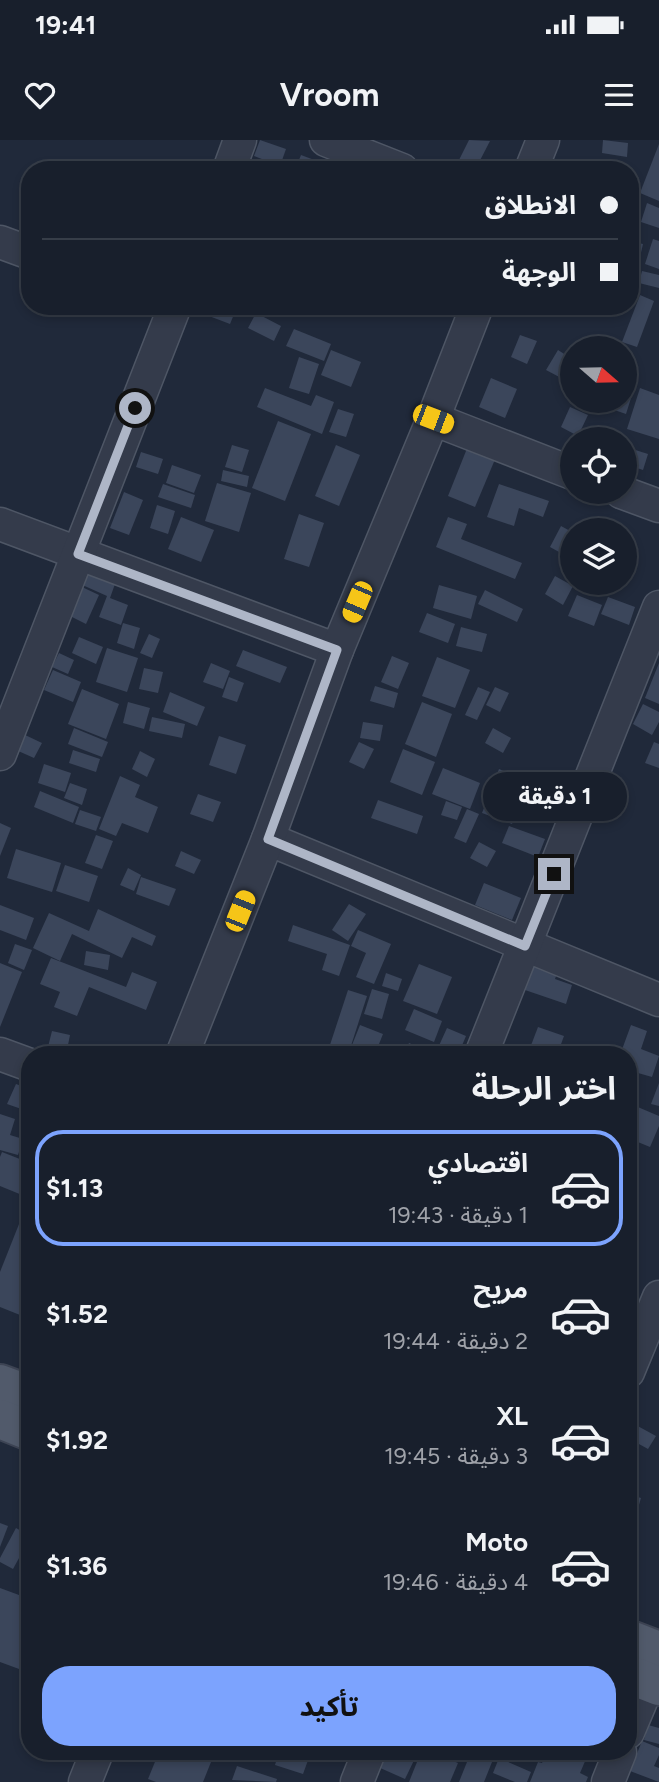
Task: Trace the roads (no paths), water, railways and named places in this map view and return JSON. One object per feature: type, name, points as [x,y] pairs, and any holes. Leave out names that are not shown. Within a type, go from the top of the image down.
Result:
[{"type":"main road","points":[[0,1384],[21,1392]]},
{"type":"main road","points":[[0,1419],[21,1427]]},
{"type":"main road","points":[[637,1654],[649,1673]]},
{"type":"street","points":[[232,161],[240,140]]},
{"type":"street","points":[[326,140],[379,161]]},
{"type":"street","points":[[535,161],[543,140]]},
{"type":"street","points":[[0,242],[21,250]]},
{"type":"street","points":[[0,754],[167,315]]},
{"type":"street","points":[[187,1046],[268,839],[337,650],[473,315]]},
{"type":"street","points":[[433,419],[560,468]]},
{"type":"street","points":[[637,498],[659,506]]},
{"type":"street","points":[[0,524],[337,650]]},
{"type":"street","points":[[485,1046],[659,607]]},
{"type":"street","points":[[268,839],[659,1000]]},
{"type":"street","points":[[0,1054],[21,1062]]},
{"type":"street","points":[[637,1350],[659,1297]]},
{"type":"street","points":[[637,1707],[649,1673]]},
{"type":"street","points":[[85,1782],[94,1760]]},
{"type":"street","points":[[357,1782],[366,1760]]},
{"type":"street","points":[[608,1782],[617,1760]]}]
